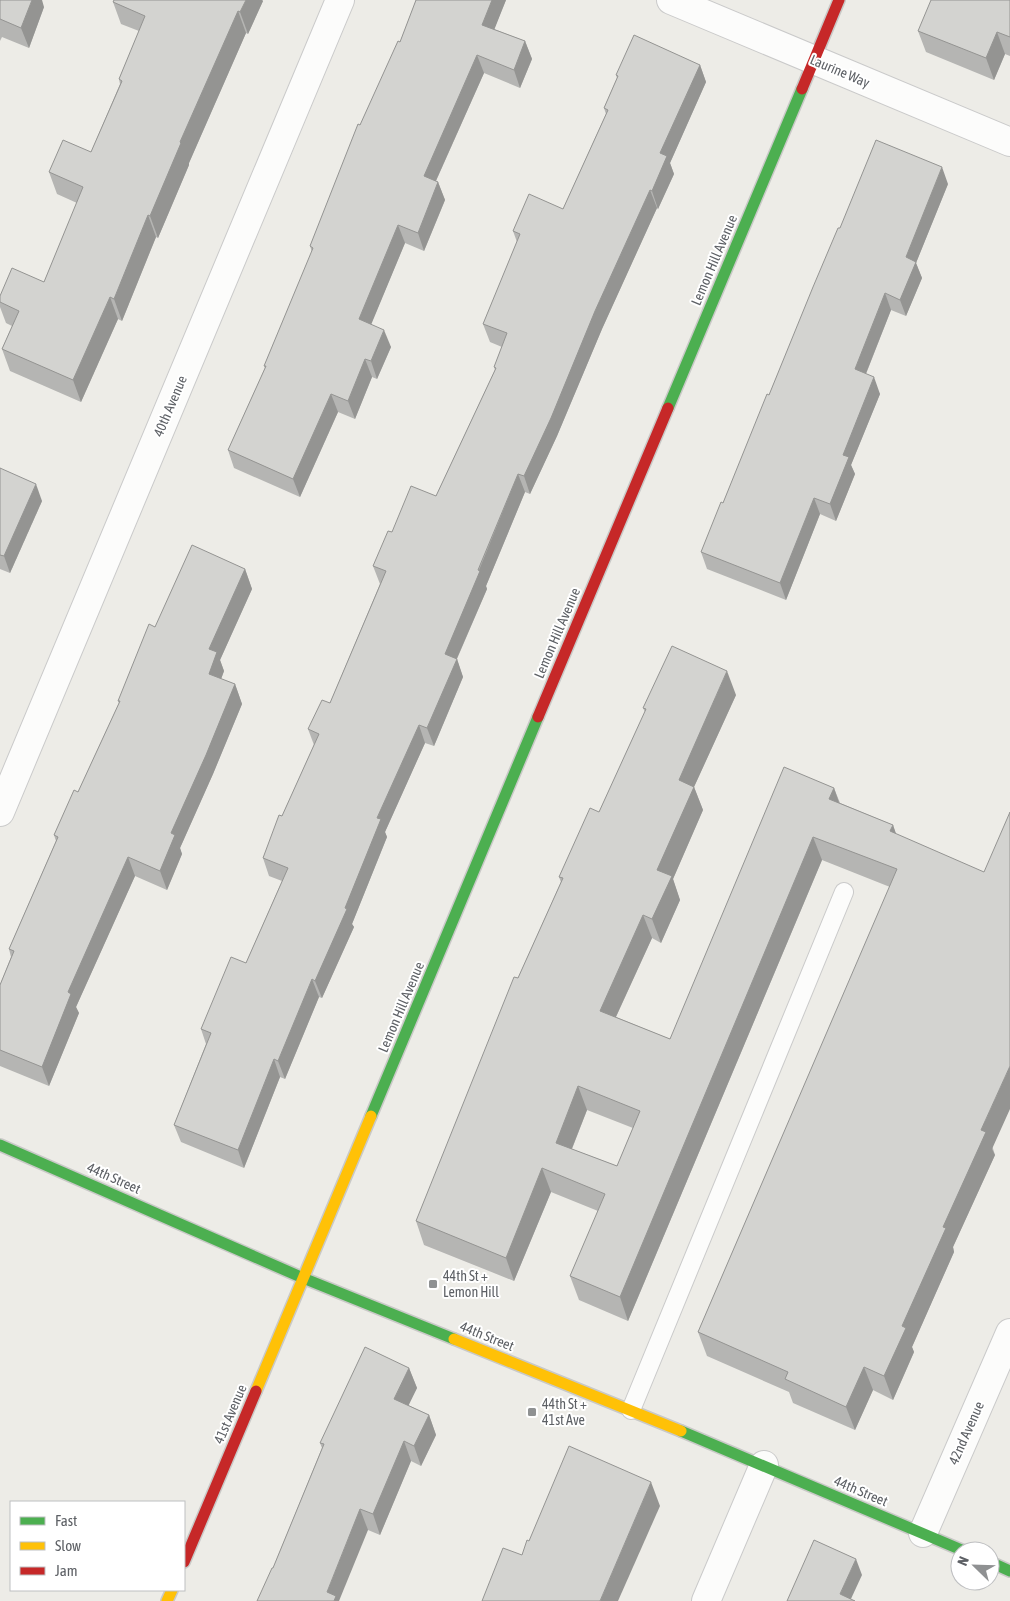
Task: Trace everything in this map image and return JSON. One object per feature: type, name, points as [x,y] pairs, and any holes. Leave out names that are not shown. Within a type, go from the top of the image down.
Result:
[{"type":"street","name":"40th Avenue","points":[[0,812],[340,0]]},
{"type":"street","name":"Laurine Way","points":[[671,0],[1010,142]]},
{"type":"street","name":"Lemon Hill Avenue","points":[[303,1278],[839,0]]},
{"type":"street","name":"44th Street","points":[[0,1144],[303,1278],[631,1410],[950,1545]]},
{"type":"street","name":"41st Avenue","points":[[185,1560],[303,1278]]},
{"type":"street","name":"42nd Avenue","points":[[923,1533],[1010,1334]]},
{"type":"street","points":[[706,1601],[764,1466]]},
{"type":"lane","points":[[631,1410],[844,892]]},
{"type":"building","points":[[0,0],[32,0],[21,28],[0,19]]},
{"type":"building","points":[[114,0],[246,0],[240,12],[238,11],[180,142],[114,299],[110,297],[73,380],[2,349],[19,311],[0,302],[0,296],[12,268],[44,282],[83,187],[49,172],[63,140],[91,152],[122,81],[119,79],[145,16],[113,2]]},
{"type":"building","points":[[416,0],[492,0],[482,25],[525,41],[514,70],[477,55],[424,176],[438,182],[418,233],[398,225],[359,319],[384,330],[371,361],[365,359],[348,401],[331,394],[293,479],[228,450],[266,366],[264,366],[313,248],[310,246],[358,124],[360,125],[398,41],[400,42]]},
{"type":"building","points":[[931,0],[1010,0],[1010,37],[997,32],[986,58],[918,31]]},
{"type":"building","points":[[634,35],[700,65],[660,153],[667,156],[652,191],[650,190],[595,311],[551,418],[524,476],[518,474],[478,570],[480,571],[445,654],[457,659],[427,728],[419,725],[377,818],[381,819],[345,908],[347,909],[315,981],[312,979],[278,1061],[274,1059],[238,1150],[174,1125],[211,1033],[201,1029],[231,957],[246,963],[288,868],[263,858],[279,815],[282,816],[319,734],[308,729],[322,700],[330,703],[386,571],[373,566],[388,531],[392,532],[411,486],[436,496],[496,368],[494,367],[507,333],[483,324],[520,234],[513,231],[529,194],[563,209],[608,110],[604,108]]},
{"type":"building","points":[[876,140],[942,167],[906,257],[916,262],[900,300],[885,293],[855,369],[874,377],[843,455],[849,457],[830,504],[814,498],[780,583],[701,552]]},
{"type":"building","points":[[0,468],[36,484],[4,556],[0,555]]},
{"type":"building","points":[[192,545],[245,569],[209,649],[217,652],[209,674],[235,684],[171,833],[175,835],[160,871],[128,857],[68,992],[71,994],[42,1067],[0,1050],[0,985],[14,951],[9,949],[58,837],[54,835],[74,790],[78,792],[120,701],[118,701],[149,624],[155,627]]},
{"type":"building","points":[[672,646],[727,671],[679,780],[694,787],[657,870],[672,876],[652,919],[643,915],[600,1011],[670,1039],[784,767],[834,788],[829,799],[893,825],[890,831],[984,872],[1010,812],[1010,1066],[981,1130],[986,1132],[943,1227],[946,1228],[902,1326],[906,1328],[884,1376],[864,1367],[846,1407],[785,1379],[788,1372],[698,1332],[897,869],[813,837],[620,1297],[570,1276],[605,1194],[542,1168],[506,1258],[416,1221],[514,977],[518,978],[563,878],[559,877],[590,808],[599,812],[646,709],[643,708]],"holes":[[[578,1086],[640,1111],[617,1166],[556,1143]]]},
{"type":"building","points":[[365,1347],[409,1368],[394,1399],[429,1415],[414,1446],[404,1441],[373,1514],[360,1509],[327,1592],[336,1596],[334,1601],[257,1601],[273,1568],[324,1444],[320,1443]]},
{"type":"building","points":[[569,1446],[651,1482],[600,1601],[482,1601],[503,1548],[522,1555]]},
{"type":"building","points":[[814,1540],[856,1559],[840,1594],[855,1601],[787,1601]]},
{"type":"traffic: fast","points":[[668,408],[802,89]]},
{"type":"traffic: fast","points":[[371,1116],[538,717]]},
{"type":"traffic: fast","points":[[0,1145],[303,1278],[454,1339]]},
{"type":"traffic: fast","points":[[681,1431],[950,1545]]},
{"type":"traffic: fast","points":[[1000,1566],[1010,1571]]},
{"type":"traffic: slow","points":[[256,1391],[371,1116]]},
{"type":"traffic: slow","points":[[454,1339],[681,1431]]},
{"type":"traffic: slow","points":[[167,1601],[172,1591]]},
{"type":"traffic: jam","points":[[802,89],[839,0]]},
{"type":"traffic: jam","points":[[538,717],[668,408]]},
{"type":"traffic: jam","points":[[185,1560],[256,1391]]},
{"type":"place","name":"44th St + Lemon Hill","points":[[433,1284]]},
{"type":"place","name":"44th St + 41st Ave","points":[[532,1412]]}]
